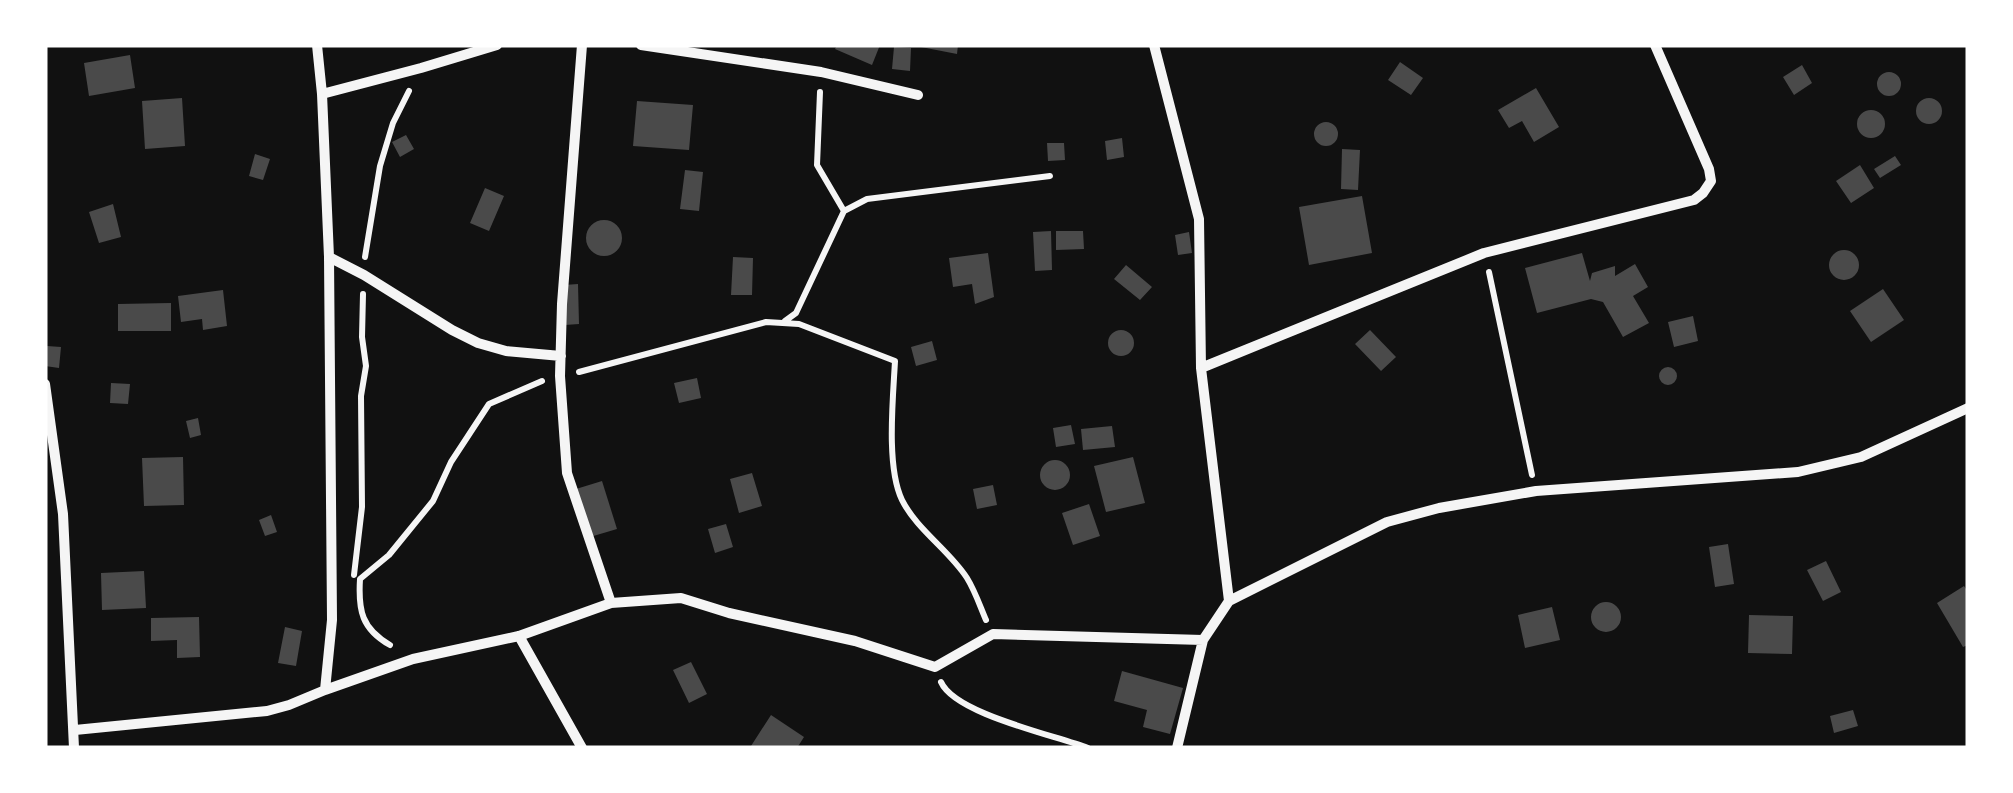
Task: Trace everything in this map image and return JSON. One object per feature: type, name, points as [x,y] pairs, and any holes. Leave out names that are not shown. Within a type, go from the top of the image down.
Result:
[{"type":"street","points":[[317,45],[329,258],[332,620],[325,690]]},
{"type":"street","points":[[322,94],[497,45]]},
{"type":"street","points":[[582,45],[560,376],[566,473],[611,603]]},
{"type":"street","points":[[641,45],[821,72],[918,95]]},
{"type":"street","points":[[1154,45],[1199,219],[1202,368],[1229,601]]},
{"type":"street","points":[[1202,368],[1484,253],[1694,200],[1711,181],[1710,170],[1655,45]]},
{"type":"street","points":[[329,258],[478,344],[506,352],[561,356]]},
{"type":"street","points":[[45,384],[63,514],[74,748]]},
{"type":"street","points":[[1177,748],[1204,640],[1229,601],[1387,522],[1439,508],[1536,491],[1798,472],[1861,457],[1967,407]]},
{"type":"street","points":[[74,730],[267,711],[413,659],[519,636],[611,603],[681,598],[729,613],[855,641],[935,666],[993,634],[1204,640]]},
{"type":"street","points":[[519,636],[582,748]]},
{"type":"path","points":[[351,586],[362,507],[365,249],[380,166],[393,123],[421,68]]},
{"type":"path","points":[[821,72],[818,165],[844,211]]},
{"type":"path","points":[[784,322],[796,313],[844,211],[868,200],[1050,176]]},
{"type":"path","points":[[1484,253],[1536,491]]},
{"type":"path","points":[[413,659],[372,634],[358,604],[360,579],[390,555],[432,501],[489,404],[540,381],[766,322],[799,324],[895,362],[894,476],[902,501],[966,577],[993,634]]},
{"type":"path","points":[[935,666],[944,689],[966,704],[1088,748]]},
{"type":"building","points":[[837,45],[880,45],[872,65],[835,49]]},
{"type":"building","points":[[958,45],[957,54],[921,47]]},
{"type":"building","points":[[894,47],[911,48],[910,71],[892,69]]},
{"type":"building","points":[[130,55],[135,88],[89,96],[84,63]]},
{"type":"building","points":[[1400,62],[1423,78],[1411,95],[1388,80]]},
{"type":"building","points":[[1802,65],[1812,83],[1794,95],[1783,77]]},
{"type":"building","points":[[1884,72],[1894,72],[1901,84],[1894,96],[1884,96],[1877,89],[1877,79]]},
{"type":"building","points":[[1536,88],[1559,127],[1534,142],[1522,121],[1509,128],[1498,110]]},
{"type":"building","points":[[182,98],[185,146],[145,149],[142,101]]},
{"type":"building","points":[[1929,98],[1938,102],[1942,111],[1938,120],[1929,124],[1920,120],[1916,111],[1920,102]]},
{"type":"building","points":[[637,101],[693,105],[689,150],[633,146]]},
{"type":"building","points":[[1871,110],[1881,114],[1885,124],[1881,134],[1871,138],[1861,134],[1857,124],[1861,114]]},
{"type":"building","points":[[1326,122],[1338,134],[1326,146],[1314,134]]},
{"type":"building","points":[[406,135],[414,149],[400,157],[392,142]]},
{"type":"building","points":[[1122,138],[1124,157],[1107,160],[1105,141]]},
{"type":"building","points":[[1047,143],[1064,143],[1065,160],[1048,161]]},
{"type":"building","points":[[1342,149],[1360,150],[1358,190],[1341,189]]},
{"type":"building","points":[[255,154],[270,159],[263,180],[249,176]]},
{"type":"building","points":[[1895,156],[1901,165],[1880,178],[1874,169]]},
{"type":"building","points":[[1860,165],[1874,188],[1851,203],[1836,181]]},
{"type":"building","points":[[685,170],[703,172],[699,211],[680,209]]},
{"type":"building","points":[[485,188],[504,196],[489,231],[470,223]]},
{"type":"building","points":[[1362,196],[1372,253],[1309,265],[1299,207]]},
{"type":"building","points":[[113,204],[121,237],[99,243],[89,212]]},
{"type":"building","points":[[604,220],[617,225],[622,238],[617,251],[604,256],[591,251],[586,238],[591,225]]},
{"type":"building","points":[[1051,231],[1052,270],[1035,271],[1033,232]]},
{"type":"building","points":[[1056,231],[1083,231],[1084,249],[1056,250]]},
{"type":"building","points":[[1189,232],[1192,253],[1178,255],[1175,235]]},
{"type":"building","points":[[1844,250],[1858,259],[1859,265],[1850,279],[1844,280],[1830,271],[1829,265],[1838,251]]},
{"type":"building","points":[[988,253],[994,297],[975,304],[972,284],[953,287],[949,258]]},
{"type":"building","points":[[1582,253],[1590,281],[1592,273],[1615,266],[1615,276],[1635,264],[1648,287],[1633,296],[1649,323],[1623,337],[1603,302],[1591,299],[1537,313],[1525,268]]},
{"type":"building","points":[[733,257],[753,258],[752,295],[731,295]]},
{"type":"building","points":[[1126,265],[1152,287],[1140,300],[1114,279]]},
{"type":"building","points":[[578,284],[579,324],[565,325],[564,285]]},
{"type":"building","points":[[1883,289],[1904,320],[1871,342],[1850,311]]},
{"type":"building","points":[[223,290],[227,326],[203,330],[202,319],[181,322],[178,296]]},
{"type":"building","points":[[171,303],[171,331],[118,331],[118,304]]},
{"type":"building","points":[[1693,316],[1698,341],[1674,347],[1668,322]]},
{"type":"building","points":[[1121,330],[1130,334],[1134,343],[1130,352],[1121,356],[1112,352],[1108,343],[1112,334]]},
{"type":"building","points":[[1370,330],[1396,357],[1381,371],[1355,344]]},
{"type":"building","points":[[932,341],[937,360],[916,366],[911,347]]},
{"type":"building","points":[[47,346],[61,347],[59,368],[45,366]]},
{"type":"building","points":[[1668,367],[1677,376],[1668,385],[1659,376]]},
{"type":"building","points":[[697,378],[701,398],[679,403],[674,383]]},
{"type":"building","points":[[111,383],[130,384],[128,404],[110,403]]},
{"type":"building","points":[[198,418],[201,435],[190,438],[186,421]]},
{"type":"building","points":[[1071,425],[1075,444],[1056,447],[1053,428]]},
{"type":"building","points":[[1112,426],[1115,447],[1083,450],[1081,429]]},
{"type":"building","points":[[183,457],[184,505],[144,506],[142,458]]},
{"type":"building","points":[[1133,457],[1145,503],[1106,512],[1094,466]]},
{"type":"building","points":[[1055,460],[1066,464],[1070,475],[1066,486],[1055,490],[1044,486],[1040,475],[1044,464]]},
{"type":"building","points":[[752,473],[762,506],[739,513],[730,479]]},
{"type":"building","points":[[602,481],[617,529],[590,537],[576,489]]},
{"type":"building","points":[[993,485],[997,505],[977,509],[973,489]]},
{"type":"building","points":[[1089,504],[1100,536],[1073,545],[1062,513]]},
{"type":"building","points":[[271,515],[277,532],[265,536],[259,520]]},
{"type":"building","points":[[726,524],[733,547],[715,553],[708,529]]},
{"type":"building","points":[[1728,544],[1734,584],[1715,587],[1709,547]]},
{"type":"building","points":[[1826,561],[1841,592],[1823,601],[1807,570]]},
{"type":"building","points":[[144,571],[146,608],[102,610],[101,573]]},
{"type":"building","points":[[1964,586],[1968,592],[1968,645],[1963,647],[1937,603]]},
{"type":"building","points":[[1606,602],[1620,611],[1621,617],[1612,631],[1606,632],[1592,623],[1591,617],[1600,603]]},
{"type":"building","points":[[1552,607],[1560,640],[1525,648],[1518,615]]},
{"type":"building","points":[[1749,615],[1793,616],[1792,654],[1748,653]]},
{"type":"building","points":[[199,617],[200,657],[177,658],[177,640],[151,641],[151,618]]},
{"type":"building","points":[[285,627],[302,631],[296,666],[278,663]]},
{"type":"building","points":[[691,662],[707,694],[689,703],[673,670]]},
{"type":"building","points":[[1122,671],[1183,688],[1170,734],[1143,727],[1147,710],[1114,701]]},
{"type":"building","points":[[1853,710],[1858,726],[1834,733],[1830,716]]},
{"type":"building","points":[[771,715],[804,737],[797,748],[751,746]]}]
